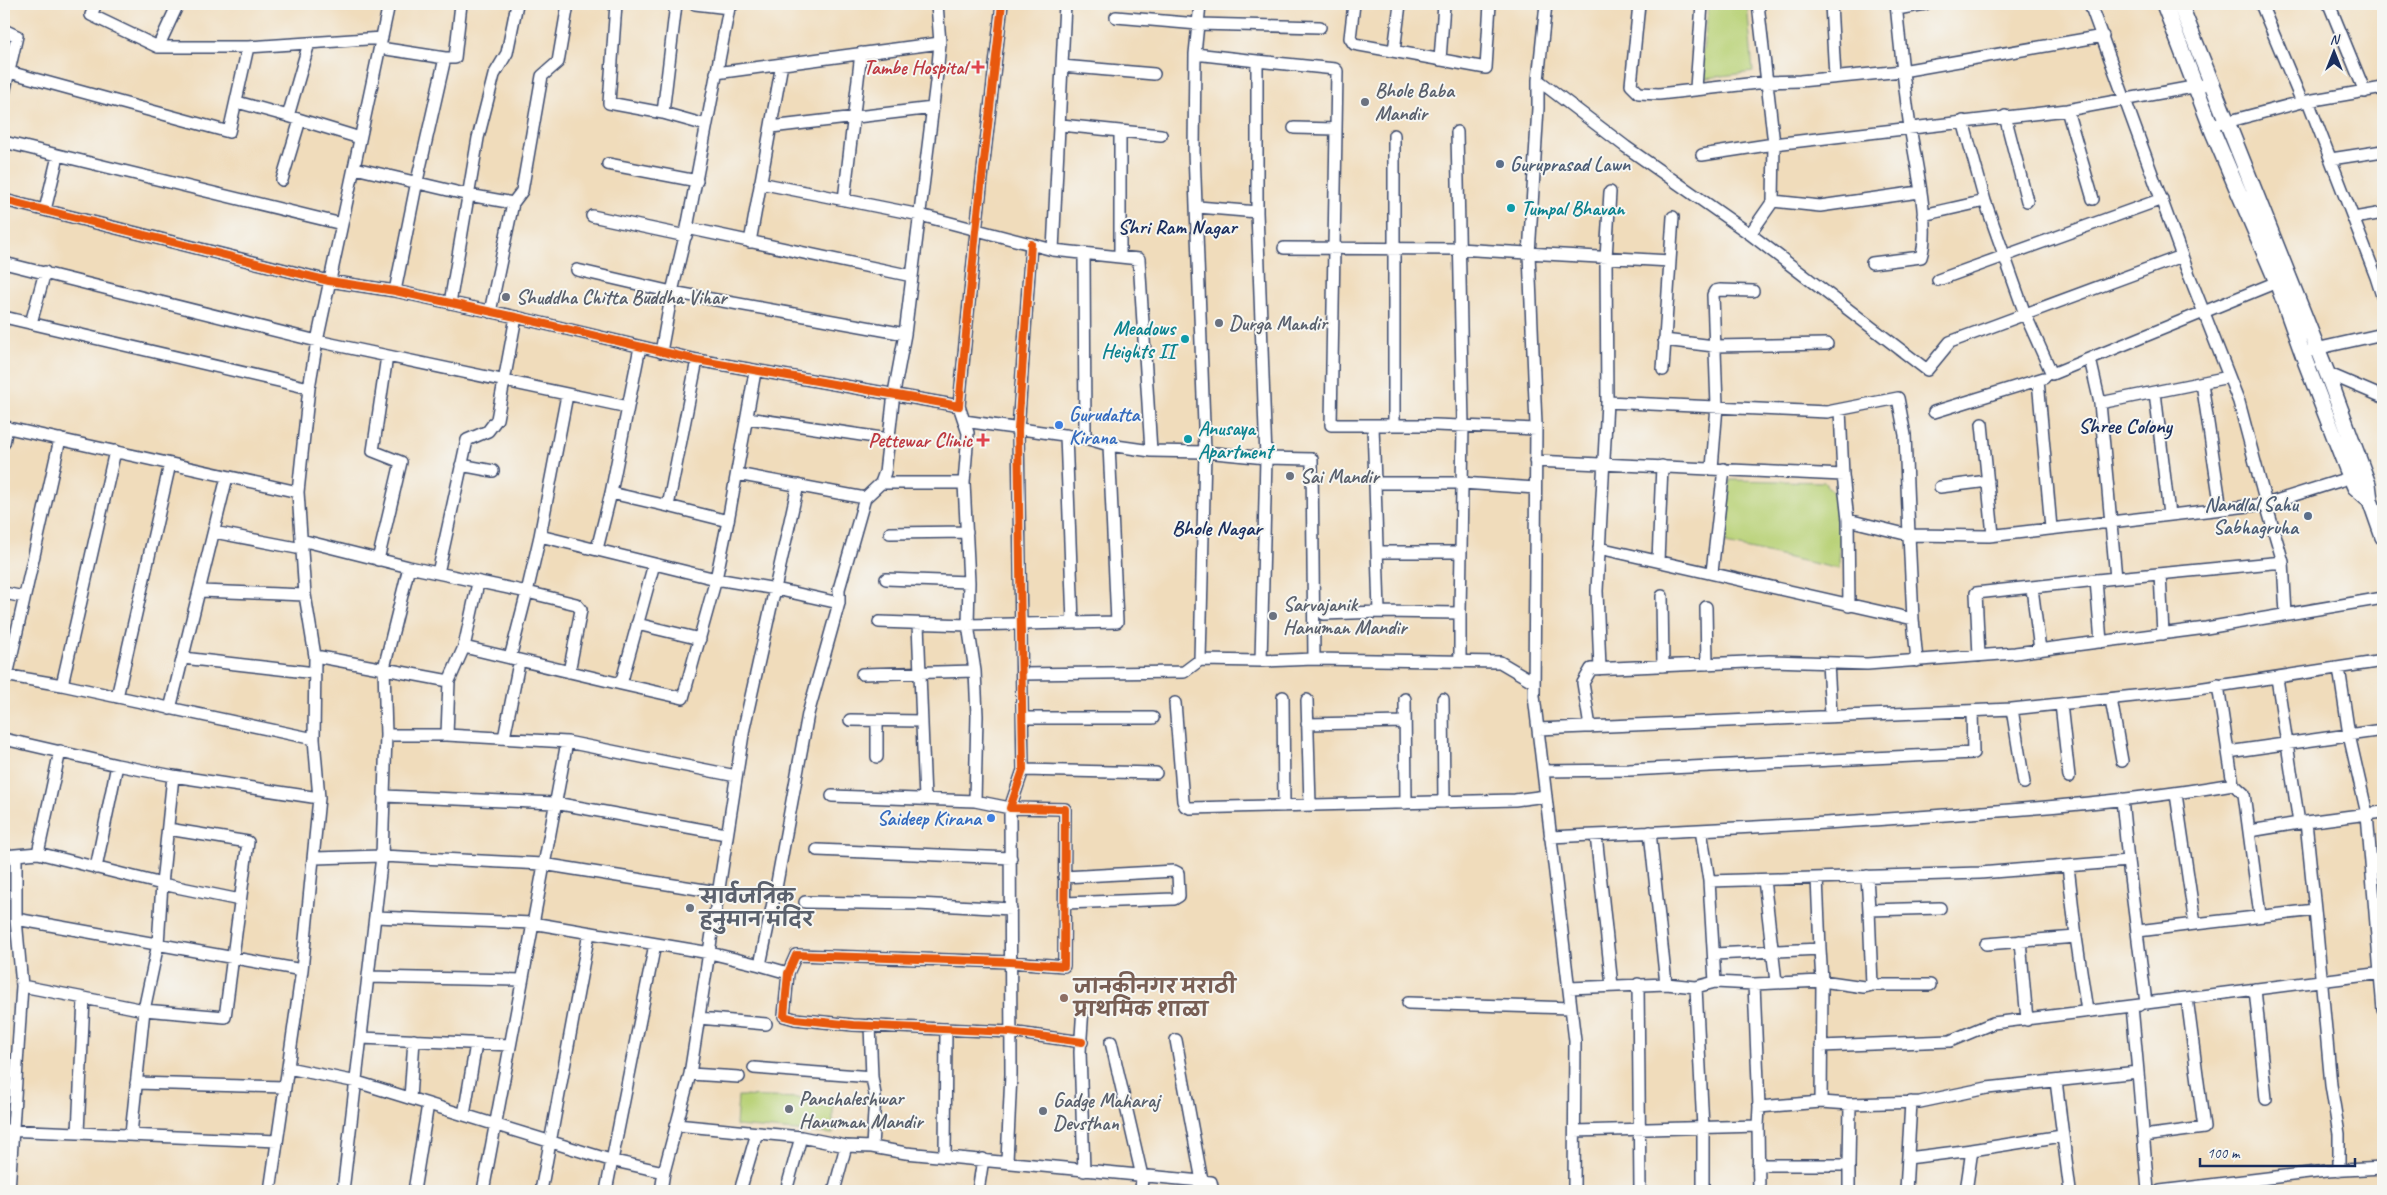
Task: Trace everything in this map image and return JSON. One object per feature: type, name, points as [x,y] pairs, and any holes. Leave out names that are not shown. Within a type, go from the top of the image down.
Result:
[{"type":"main road","points":[[2164,4],[2204,85],[2226,121],[2309,350],[2358,475]]},
{"type":"main road","points":[[2180,4],[2204,85],[2211,126],[2277,282],[2309,350],[2327,373],[2358,475],[2356,487],[2370,500],[2383,537]]},
{"type":"street","points":[[96,4],[91,15],[158,46],[248,47],[309,43],[381,43],[445,58],[455,58],[461,4]]},
{"type":"street","points":[[158,46],[178,4]]},
{"type":"street","points":[[270,1191],[302,970],[320,798],[314,739],[315,656],[305,595],[298,492],[309,388],[317,341],[389,4]]},
{"type":"street","points":[[450,303],[478,138],[494,75],[508,53],[517,4]]},
{"type":"street","points":[[490,312],[513,203],[522,191],[542,76],[558,62],[568,4]]},
{"type":"street","points":[[616,4],[610,103],[663,113],[706,125]]},
{"type":"street","points":[[663,113],[676,4]]},
{"type":"street","points":[[661,352],[672,292],[697,181],[716,73],[732,6],[694,4]]},
{"type":"street","points":[[760,965],[808,714],[839,603],[839,589],[864,498],[881,483],[885,472],[894,394],[905,334],[940,43],[937,4]]},
{"type":"street","points":[[975,801],[977,716],[975,671],[968,625],[969,582],[964,483],[968,433],[959,406],[976,231],[1002,4]]},
{"type":"street","points":[[1053,250],[1065,4]]},
{"type":"street","points":[[1200,4],[1196,54],[1194,151],[1198,207],[1205,452],[1200,660]]},
{"type":"street","points":[[1354,4],[1350,38],[1354,44],[1486,68],[1490,4]]},
{"type":"street","points":[[1394,51],[1400,4]]},
{"type":"street","points":[[1440,60],[1444,4]]},
{"type":"street","points":[[1546,4],[1538,80],[1529,254],[1536,429],[1534,682],[1542,770],[1575,1041],[1574,1191]]},
{"type":"street","points":[[1640,4],[1631,85],[1639,93],[1660,94],[1696,88],[1902,71],[2103,36]]},
{"type":"street","points":[[1696,88],[1702,4]]},
{"type":"street","points":[[1750,234],[1773,201],[1774,144],[1758,4]]},
{"type":"street","points":[[1831,4],[1835,78]]},
{"type":"street","points":[[1872,263],[1921,257],[1923,251],[1923,215],[1902,71],[1896,6],[1925,4]]},
{"type":"street","points":[[2090,4],[2182,256],[2239,402],[2283,562],[2286,614]]},
{"type":"street","points":[[2261,4],[2331,159],[2354,218],[2380,276],[2383,299]]},
{"type":"street","points":[[2329,4],[2365,92]]},
{"type":"street","points":[[1116,17],[1198,24],[1320,27]]},
{"type":"street","points":[[4,30],[17,36],[4,93]]},
{"type":"street","points":[[288,116],[309,43]]},
{"type":"street","points":[[716,73],[940,43]]},
{"type":"street","points":[[9,72],[229,132],[248,47]]},
{"type":"street","points":[[844,200],[861,53]]},
{"type":"street","points":[[1196,54],[1335,69],[1338,74],[1331,425],[1463,426],[1536,429]]},
{"type":"street","points":[[395,291],[417,181],[445,58]]},
{"type":"street","points":[[1257,61],[1257,212],[1266,458],[1261,661]]},
{"type":"street","points":[[750,242],[782,64]]},
{"type":"street","points":[[1062,66],[1154,74]]},
{"type":"street","points":[[1538,80],[1626,147],[1750,234],[1927,370],[1950,342],[2182,256]]},
{"type":"street","points":[[1702,155],[1910,127],[2067,110],[2204,85]]},
{"type":"street","points":[[2211,126],[2305,102],[2383,88]]},
{"type":"street","points":[[236,102],[360,138]]},
{"type":"street","points":[[771,127],[932,108]]},
{"type":"street","points":[[2067,110],[2093,199]]},
{"type":"street","points":[[2005,116],[2027,200]]},
{"type":"street","points":[[282,180],[300,120]]},
{"type":"street","points":[[1963,121],[1985,201],[2025,314],[2052,374]]},
{"type":"street","points":[[1060,125],[1161,135]]},
{"type":"street","points":[[1294,128],[1336,129]]},
{"type":"street","points":[[1120,131],[1120,256]]},
{"type":"street","points":[[1457,132],[1463,426],[1460,661]]},
{"type":"street","points":[[1394,135],[1394,425]]},
{"type":"street","points":[[4,142],[342,224]]},
{"type":"street","points":[[2331,159],[2383,151]]},
{"type":"street","points":[[44,210],[58,156]]},
{"type":"street","points":[[608,164],[697,181]]},
{"type":"street","points":[[355,168],[417,181],[469,195],[513,203]]},
{"type":"street","points":[[760,183],[920,215],[1053,250],[1140,259],[1152,451]]},
{"type":"street","points":[[1600,669],[1597,591],[1607,402],[1606,258],[1610,192]]},
{"type":"street","points":[[1773,201],[1820,206],[1920,192]]},
{"type":"street","points":[[4,200],[329,281],[395,291],[755,372],[959,406]]},
{"type":"street","points":[[1938,280],[2162,200]]},
{"type":"street","points":[[1923,215],[1985,201]]},
{"type":"street","points":[[1198,207],[1257,212]]},
{"type":"street","points":[[2354,218],[2383,213]]},
{"type":"street","points":[[592,216],[750,242],[912,276]]},
{"type":"street","points":[[1663,370],[1673,217]]},
{"type":"street","points":[[1008,1162],[1011,1109],[1010,808],[1023,770],[1018,430],[1031,244]]},
{"type":"street","points":[[1284,248],[1458,249],[1670,261]]},
{"type":"street","points":[[1084,253],[1085,438]]},
{"type":"street","points":[[4,262],[317,341],[628,407]]},
{"type":"street","points":[[577,270],[672,292],[905,334]]},
{"type":"street","points":[[31,323],[44,272]]},
{"type":"street","points":[[1934,412],[2038,380],[2277,282]]},
{"type":"street","points":[[1712,468],[1717,406],[1713,295],[1715,291],[1753,291]]},
{"type":"street","points":[[4,317],[309,388]]},
{"type":"street","points":[[438,573],[467,440],[488,431],[497,420],[516,317]]},
{"type":"street","points":[[2309,350],[2383,334]]},
{"type":"street","points":[[1664,340],[1714,346],[1827,344]]},
{"type":"street","points":[[597,549],[611,493],[640,347]]},
{"type":"street","points":[[378,560],[401,462],[373,451],[387,356]]},
{"type":"street","points":[[2090,359],[2100,403],[2116,578]]},
{"type":"street","points":[[668,506],[697,360]]},
{"type":"street","points":[[464,647],[683,698],[716,579],[738,474],[755,372]]},
{"type":"street","points":[[2327,373],[2383,397]]},
{"type":"street","points":[[2100,403],[2229,377]]},
{"type":"street","points":[[2038,380],[2051,528]]},
{"type":"street","points":[[2202,383],[2221,509]]},
{"type":"street","points":[[2155,392],[2169,515]]},
{"type":"street","points":[[510,658],[540,536],[567,395]]},
{"type":"street","points":[[1607,402],[1827,412],[1898,398],[1905,435],[1913,620],[1917,661]]},
{"type":"street","points":[[1840,410],[1843,475],[1848,520],[1849,606]]},
{"type":"street","points":[[748,418],[888,439]]},
{"type":"street","points":[[964,421],[1085,438],[1109,445],[1152,451],[1205,452],[1266,458],[1312,459],[1314,659]]},
{"type":"street","points":[[1982,424],[1993,535]]},
{"type":"street","points":[[1373,426],[1379,612]]},
{"type":"street","points":[[4,443],[5,427],[298,492]]},
{"type":"street","points":[[1066,435],[1073,623]]},
{"type":"street","points":[[60,439],[5,675],[62,685],[314,739]]},
{"type":"street","points":[[879,622],[968,625],[1117,622],[1109,445]]},
{"type":"street","points":[[62,685],[115,451]]},
{"type":"street","points":[[1536,461],[1724,468],[1843,475]]},
{"type":"street","points":[[117,697],[170,464]]},
{"type":"street","points":[[461,466],[493,471]]},
{"type":"street","points":[[1658,561],[1662,466]]},
{"type":"street","points":[[1712,572],[1724,468]]},
{"type":"street","points":[[738,474],[864,498]]},
{"type":"street","points":[[1848,520],[1909,535],[1993,535],[2266,504],[2358,475]]},
{"type":"street","points":[[170,709],[227,477]]},
{"type":"street","points":[[1940,487],[1988,481]]},
{"type":"street","points":[[1375,482],[1462,482],[1535,488]]},
{"type":"street","points":[[881,483],[964,483]]},
{"type":"street","points":[[661,1191],[664,1172],[690,1074],[744,728],[798,485]]},
{"type":"street","points":[[611,493],[728,521]]},
{"type":"street","points":[[214,532],[301,544],[576,604],[581,610],[569,672]]},
{"type":"street","points":[[890,533],[966,532]]},
{"type":"street","points":[[540,536],[716,579],[776,588],[839,603]]},
{"type":"street","points":[[1599,548],[1712,572],[1913,620]]},
{"type":"street","points":[[1377,552],[1461,552]]},
{"type":"street","points":[[1979,656],[1976,593],[2283,562]]},
{"type":"street","points":[[621,684],[654,564]]},
{"type":"street","points":[[343,1191],[382,856],[386,735],[384,668],[409,567]]},
{"type":"street","points":[[2160,574],[2163,634]]},
{"type":"street","points":[[886,579],[969,582]]},
{"type":"street","points":[[2096,580],[2101,642]]},
{"type":"street","points":[[447,735],[449,681],[464,647],[478,583]]},
{"type":"street","points":[[2032,588],[2040,650]]},
{"type":"street","points":[[200,591],[305,595]]},
{"type":"street","points":[[4,593],[24,597]]},
{"type":"street","points":[[1662,596],[1663,666]]},
{"type":"street","points":[[1590,727],[1583,683],[1591,669],[1769,661],[1866,664],[1979,656],[2163,634],[2383,598]]},
{"type":"street","points":[[1706,607],[1707,664]]},
{"type":"street","points":[[1324,614],[1379,612],[1460,613]]},
{"type":"street","points":[[637,624],[700,639]]},
{"type":"street","points":[[918,624],[926,799]]},
{"type":"street","points":[[315,656],[449,681]]},
{"type":"street","points":[[182,658],[315,673]]},
{"type":"street","points":[[1022,674],[1184,672],[1200,660],[1460,661],[1500,662],[1534,682]]},
{"type":"street","points":[[1538,729],[1831,715],[2012,709],[2111,699],[2277,678],[2383,661]]},
{"type":"street","points":[[1828,663],[1831,715]]},
{"type":"street","points":[[504,738],[518,668]]},
{"type":"street","points":[[2339,668],[2349,735],[2367,814],[2382,973],[2383,1010]]},
{"type":"street","points":[[862,674],[919,674],[975,671]]},
{"type":"street","points":[[2277,678],[2315,910],[2331,1085],[2339,1134],[2339,1170]]},
{"type":"street","points":[[2218,685],[2233,784],[2244,794],[2260,915]]},
{"type":"street","points":[[1283,697],[1284,806]]},
{"type":"street","points":[[1405,699],[1406,803]]},
{"type":"street","points":[[1443,699],[1444,802]]},
{"type":"street","points":[[2111,699],[2122,761]]},
{"type":"street","points":[[1307,700],[1310,805]]},
{"type":"street","points":[[1175,703],[1185,806],[1190,808],[1516,800],[1546,796]]},
{"type":"street","points":[[2061,704],[2069,777]]},
{"type":"street","points":[[2012,709],[2024,783]]},
{"type":"street","points":[[1542,770],[1629,770],[1973,753],[1972,711]]},
{"type":"street","points":[[1023,718],[1153,718]]},
{"type":"street","points":[[850,720],[922,721]]},
{"type":"street","points":[[877,721],[877,757]]},
{"type":"street","points":[[1307,724],[1405,722]]},
{"type":"street","points":[[2228,752],[2383,730]]},
{"type":"street","points":[[386,735],[447,735],[567,742],[626,752],[736,776]]},
{"type":"street","points":[[4,739],[173,776],[320,798]]},
{"type":"street","points":[[483,1191],[567,742]]},
{"type":"street","points":[[38,854],[60,751]]},
{"type":"street","points":[[96,868],[117,765]]},
{"type":"street","points":[[1023,770],[1156,773]]},
{"type":"street","points":[[131,1134],[144,1010],[158,944],[173,776]]},
{"type":"street","points":[[1550,837],[1842,823],[2046,808],[2176,794],[2233,784]]},
{"type":"street","points":[[2176,794],[2195,924]]},
{"type":"street","points":[[384,796],[555,803],[726,834]]},
{"type":"street","points":[[832,796],[975,801],[1010,808],[1065,809],[1064,966],[1010,962],[796,955],[788,973],[784,1016],[795,1019],[870,1025],[1010,1032],[1082,1042]]},
{"type":"street","points":[[2122,799],[2146,1003]]},
{"type":"street","points":[[2250,831],[2383,812]]},
{"type":"street","points":[[22,986],[144,1010],[226,1016],[248,842],[168,829]]},
{"type":"street","points":[[1701,830],[1709,882],[1715,982]]},
{"type":"street","points":[[1650,832],[1666,984]]},
{"type":"street","points":[[1596,835],[1612,986]]},
{"type":"street","points":[[817,850],[1011,858]]},
{"type":"street","points":[[4,856],[38,854],[162,884],[240,900]]},
{"type":"street","points":[[9,1191],[9,1130],[22,986],[16,919],[16,856]]},
{"type":"street","points":[[314,858],[382,856],[543,864],[717,892]]},
{"type":"street","points":[[1709,882],[1980,873],[2128,861]]},
{"type":"street","points":[[2068,866],[2087,1010]]},
{"type":"street","points":[[1064,877],[1174,871],[1178,874],[1180,892],[1179,896],[1174,899],[1064,903]]},
{"type":"street","points":[[1867,876],[1872,984]]},
{"type":"street","points":[[1817,878],[1822,981],[1821,1102]]},
{"type":"street","points":[[1764,880],[1776,982]]},
{"type":"street","points":[[805,902],[918,904],[1011,909]]},
{"type":"street","points":[[1869,910],[1940,908]]},
{"type":"street","points":[[2138,930],[2315,910]]},
{"type":"street","points":[[375,917],[532,923],[710,954],[788,973]]},
{"type":"street","points":[[16,919],[302,970]]},
{"type":"street","points":[[541,1191],[589,933]]},
{"type":"street","points":[[1986,944],[2076,937]]},
{"type":"street","points":[[2020,941],[2028,1020]]},
{"type":"street","points":[[606,1191],[610,1160],[655,944]]},
{"type":"street","points":[[1714,954],[1772,953],[1820,949]]},
{"type":"street","points":[[1821,1046],[1950,1041],[1993,1023],[2382,973]]},
{"type":"street","points":[[368,977],[522,980]]},
{"type":"street","points":[[1568,988],[1638,984],[1696,987],[1715,982],[1754,984],[1822,981],[1864,987],[1872,984],[1930,984]]},
{"type":"street","points":[[1638,984],[1640,1191]]},
{"type":"street","points":[[1754,984],[1759,1107],[1759,1191]]},
{"type":"street","points":[[1696,987],[1703,1128],[1703,1191]]},
{"type":"street","points":[[2255,989],[2266,1099]]},
{"type":"street","points":[[78,1133],[84,998]]},
{"type":"street","points":[[2143,1136],[2204,1128],[2187,998]]},
{"type":"street","points":[[1408,1003],[1571,1008]]},
{"type":"street","points":[[2132,1006],[2148,1191]]},
{"type":"street","points":[[1083,1007],[1080,1052],[1084,1171]]},
{"type":"street","points":[[699,1018],[766,1024]]},
{"type":"street","points":[[870,1025],[872,1077],[875,1096],[872,1147]]},
{"type":"street","points":[[945,1156],[946,1029]]},
{"type":"street","points":[[362,1038],[510,1045]]},
{"type":"street","points":[[410,1098],[414,1040]]},
{"type":"street","points":[[1176,1040],[1202,1181]]},
{"type":"street","points":[[1111,1042],[1142,1176],[1141,1191]]},
{"type":"street","points":[[464,1115],[476,1044]]},
{"type":"street","points":[[288,1068],[357,1082],[610,1160],[664,1172]]},
{"type":"street","points":[[754,1068],[872,1077]]},
{"type":"street","points":[[1759,1107],[1821,1102],[1850,1104],[1911,1102],[1987,1088],[2138,1072]]},
{"type":"street","points":[[690,1074],[739,1076]]},
{"type":"street","points":[[2056,1081],[2070,1191]]},
{"type":"street","points":[[136,1083],[284,1087]]},
{"type":"street","points":[[1906,1191],[1911,1102]]},
{"type":"street","points":[[414,1191],[428,1104]]},
{"type":"street","points":[[1849,1191],[1850,1104]]},
{"type":"street","points":[[676,1125],[801,1137],[846,1146],[872,1147],[906,1153],[1211,1182],[1213,1191]]},
{"type":"street","points":[[1575,1131],[1758,1126]]},
{"type":"street","points":[[9,1130],[277,1141]]},
{"type":"street","points":[[740,1191],[757,1133]]},
{"type":"street","points":[[1908,1158],[2062,1136]]},
{"type":"street","points":[[786,1191],[801,1137]]},
{"type":"street","points":[[834,1191],[846,1146]]},
{"type":"street","points":[[1966,1191],[1972,1150]]},
{"type":"street","points":[[978,1191],[983,1159]]},
{"type":"street","points":[[1758,1165],[1849,1165]]},
{"type":"street","points":[[2164,1191],[2230,1187],[2339,1170],[2383,1168]]},
{"type":"green space","points":[[1709,4],[1747,4],[1753,72],[1699,79]]},
{"type":"green space","points":[[1730,480],[1824,482],[1841,503],[1839,569],[1726,544]]},
{"type":"green space","points":[[738,1096],[833,1099],[833,1134],[736,1126]]},
{"type":"cycle path","points":[[4,200],[329,281],[395,291],[516,317],[697,360],[959,406],[976,231],[1002,4]]},
{"type":"cycle path","points":[[1031,244],[1018,430],[1023,770],[1010,808],[1065,809],[1064,966],[1010,962],[796,955],[788,973],[784,1016],[795,1019],[853,1025],[1010,1032],[1082,1042]]},
{"type":"place","name":"Tambe Hospital","points":[[978,67]]},
{"type":"place","name":"Bhole Baba Mandir","points":[[1365,102]]},
{"type":"place","name":"Guruprasad Lawn","points":[[1500,164]]},
{"type":"place","name":"Tumpal Bhavan","points":[[1511,208]]},
{"type":"place","name":"Shuddha Chitta Buddha Vihar","points":[[506,297]]},
{"type":"place","name":"Durga Mandir","points":[[1219,323]]},
{"type":"place","name":"Meadows Heights II","points":[[1185,339]]},
{"type":"place","name":"Gurudatta Kirana","points":[[1059,425]]},
{"type":"place","name":"Anusaya Apartment","points":[[1188,439]]},
{"type":"place","name":"Pettewar Clinic","points":[[983,440]]},
{"type":"place","name":"Sai Mandir","points":[[1290,476]]},
{"type":"place","name":"Nandlal Sahu Sabhagruha","points":[[2308,516]]},
{"type":"place","name":"Sarvajanik Hanuman Mandir","points":[[1273,616]]},
{"type":"place","name":"Saideep Kirana","points":[[991,818]]},
{"type":"place","name":"सार्वजनिक हनुमान मंदिर","points":[[690,908]]},
{"type":"place","name":"जानकीनगर मराठी प्राथमिक शाळा","points":[[1064,998]]},
{"type":"place","name":"Panchaleshwar Hanuman Mandir","points":[[789,1109]]},
{"type":"place","name":"Gadge Maharaj Devsthan","points":[[1043,1111]]},
{"type":"district","name":"Shri Ram Nagar","points":[[1177,227]]},
{"type":"district","name":"Shree Colony","points":[[2125,426]]},
{"type":"district","name":"Bhole Nagar","points":[[1217,528]]}]
